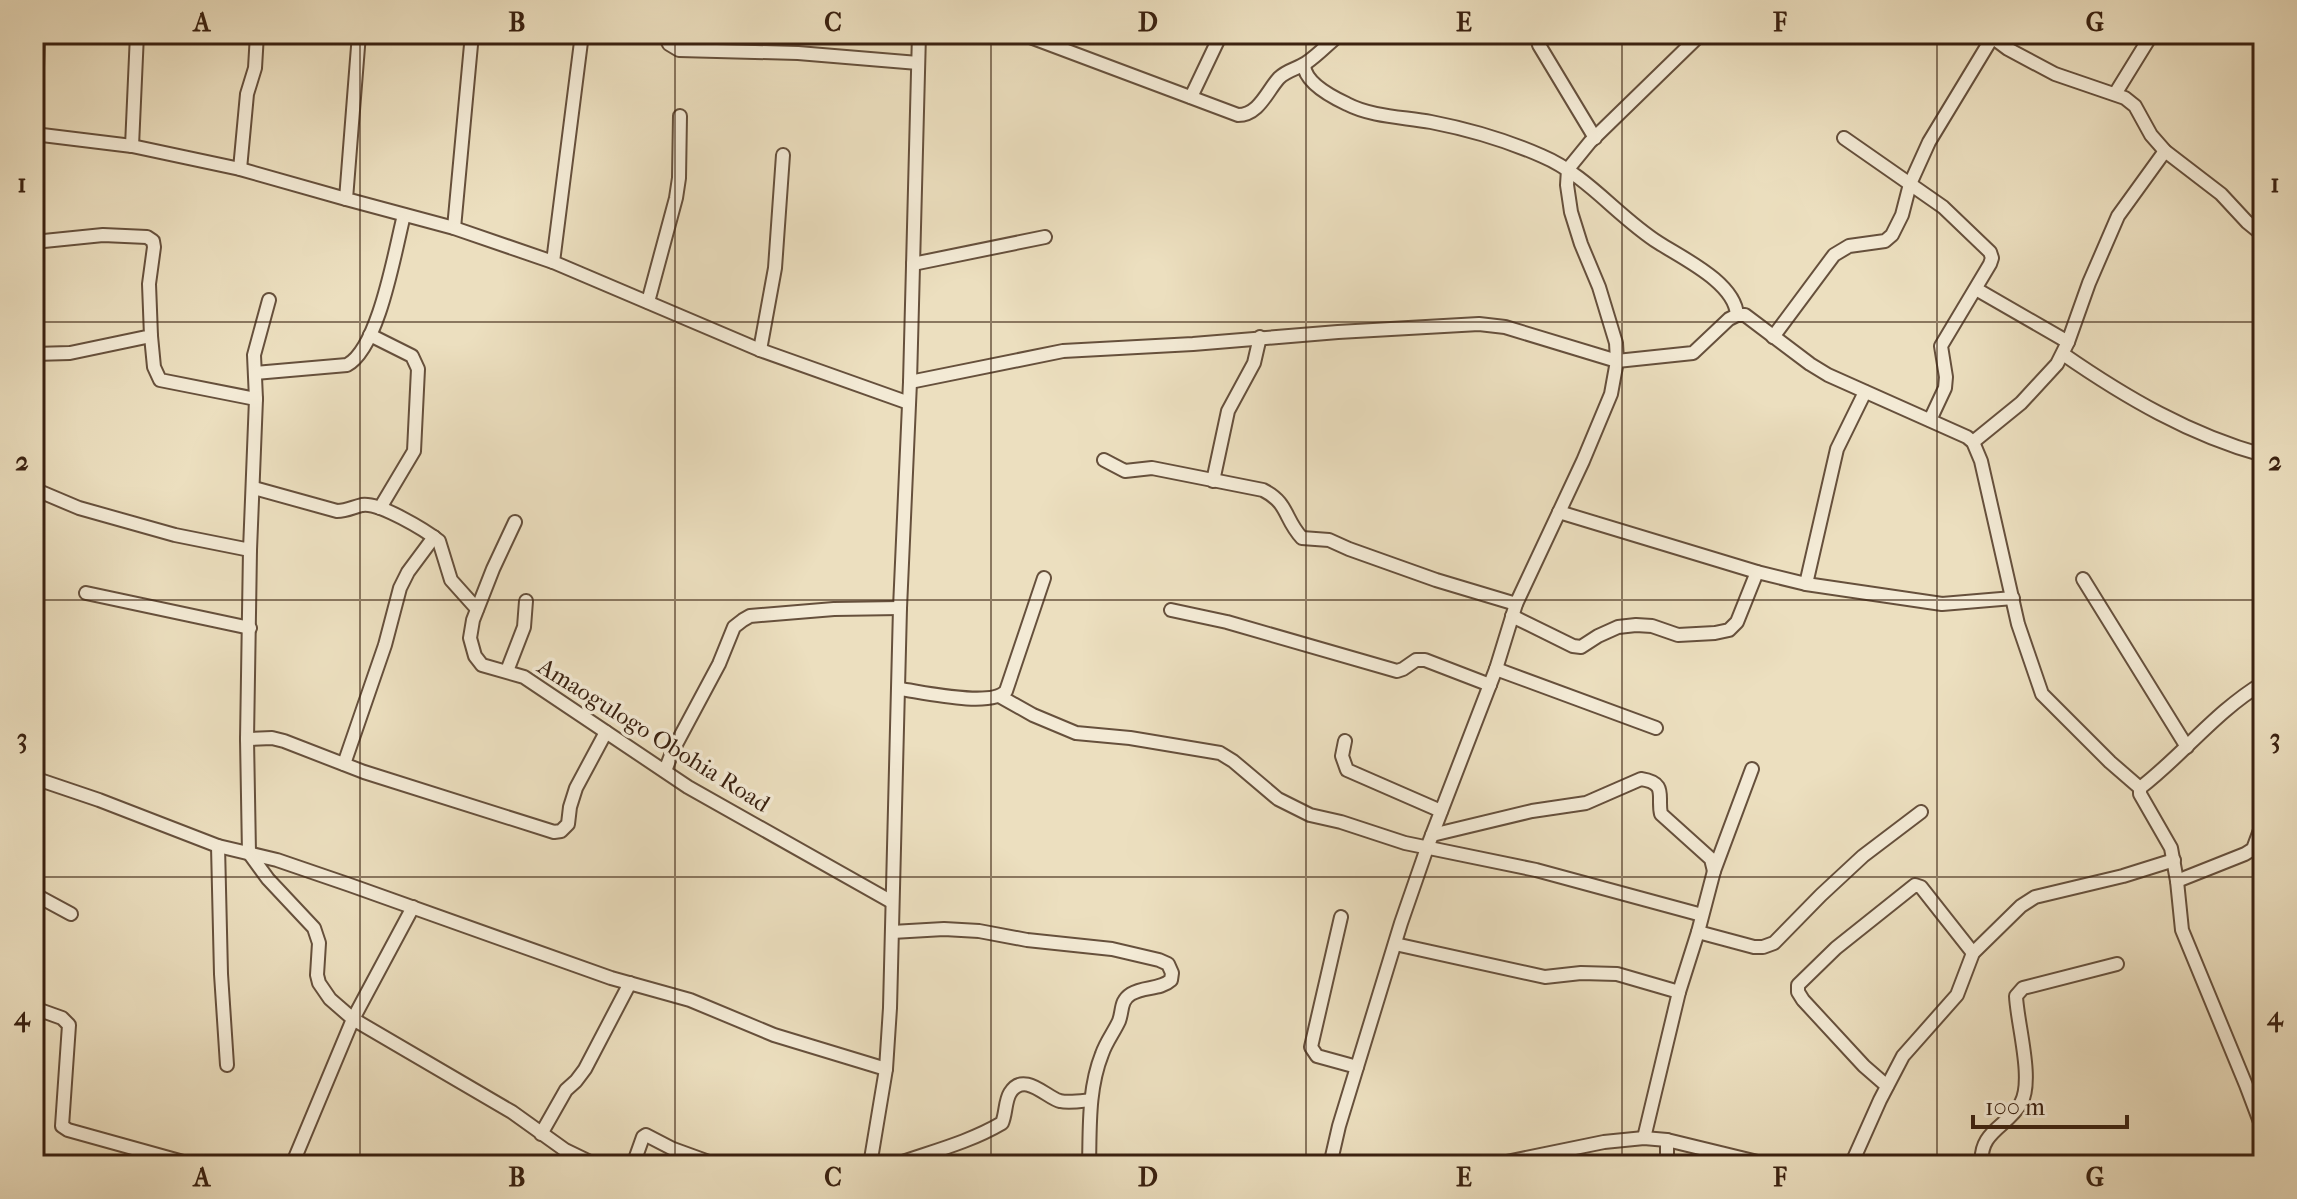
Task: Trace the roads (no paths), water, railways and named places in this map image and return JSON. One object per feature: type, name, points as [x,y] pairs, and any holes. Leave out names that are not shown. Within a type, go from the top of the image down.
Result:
[{"type":"street","points":[[38,34],[34,134],[132,146],[240,169],[454,228],[553,262],[760,350],[909,403]]},
{"type":"street","points":[[132,146],[137,34]]},
{"type":"street","points":[[240,169],[247,94],[255,68],[257,34]]},
{"type":"street","points":[[346,199],[359,34]]},
{"type":"street","points":[[454,228],[472,34]]},
{"type":"street","points":[[553,262],[582,34]]},
{"type":"street","points":[[664,34],[673,48],[679,50],[798,53],[918,63]]},
{"type":"street","points":[[870,1165],[886,1069],[892,932],[919,34]]},
{"type":"street","points":[[1022,34],[1238,115],[1250,113],[1280,77],[1292,68],[1304,65],[1340,34]]},
{"type":"street","points":[[1191,97],[1221,34]]},
{"type":"street","points":[[1536,34],[1539,45],[1595,138]]},
{"type":"street","points":[[1330,1165],[1357,1067],[1427,848],[1496,669],[1514,610],[1611,394],[1617,361],[1616,343],[1571,212],[1568,169],[1595,138],[1701,34]]},
{"type":"street","points":[[2115,94],[2152,34]]},
{"type":"street","points":[[1773,337],[1842,248],[1885,241],[1892,235],[1929,142],[1990,36],[2055,74],[2115,94],[2135,106],[2151,135],[2165,151],[2221,194],[2263,235]]},
{"type":"street","points":[[1304,65],[1306,73],[1318,86],[1352,107],[1463,130],[1541,155],[1568,169],[1648,235],[1703,270],[1733,298],[1737,315]]},
{"type":"street","points":[[648,302],[676,198],[680,116]]},
{"type":"street","points":[[1844,138],[1943,207],[1990,252],[1992,258],[1941,346],[1945,388],[1930,420]]},
{"type":"street","points":[[1973,442],[2021,403],[2047,375],[2065,348],[2118,216],[2165,151]]},
{"type":"street","points":[[760,350],[775,268],[783,155]]},
{"type":"street","points":[[255,373],[347,365],[358,359],[378,317],[404,215]]},
{"type":"street","points":[[34,242],[103,235],[147,237],[153,241],[149,284],[151,336],[154,367],[160,380],[256,399]]},
{"type":"street","points":[[913,264],[1045,237]]},
{"type":"street","points":[[1976,289],[2065,348],[2115,390],[2217,442],[2263,455]]},
{"type":"street","points":[[269,300],[254,355],[256,399],[247,739],[249,853],[268,879],[314,928],[319,943],[317,975],[330,999],[353,1019],[512,1112],[565,1150],[596,1165]]},
{"type":"street","points":[[910,382],[1063,351],[1479,324],[1505,327],[1617,361],[1693,353],[1729,319],[1745,315],[1819,370],[1973,442],[1989,490],[2018,624],[2042,694],[2140,788],[2140,794],[2171,848],[2182,930],[2263,1130]]},
{"type":"street","points":[[370,335],[412,356],[418,369],[414,451],[380,508]]},
{"type":"street","points":[[34,354],[70,353],[151,336]]},
{"type":"street","points":[[1213,481],[1228,411],[1254,363],[1260,337]]},
{"type":"street","points":[[1806,584],[1837,449],[1865,392]]},
{"type":"street","points":[[1104,460],[1125,471],[1152,468],[1263,490],[1276,496],[1293,530],[1302,538],[1329,540],[1514,610],[1573,646],[1581,647],[1618,627],[1636,625],[1652,626],[1678,635],[1729,630],[1737,622],[1757,572]]},
{"type":"street","points":[[254,488],[337,511],[362,505],[380,508],[434,537],[442,546],[451,580],[477,609]]},
{"type":"street","points":[[34,489],[79,508],[175,535],[250,550]]},
{"type":"street","points":[[1559,512],[1806,584],[1942,604],[2013,598]]},
{"type":"street","name":"Amaogulogo Obohia Road","points":[[515,522],[477,609],[470,638],[475,656],[482,665],[524,677],[701,794],[892,902]]},
{"type":"street","points":[[344,764],[385,645],[400,588],[434,537]]},
{"type":"street","points":[[1001,697],[1006,691],[1044,578]]},
{"type":"street","points":[[2083,579],[2187,747]]},
{"type":"street","points":[[86,593],[250,628]]},
{"type":"street","points":[[507,671],[524,627],[526,601]]},
{"type":"street","points":[[665,771],[719,664],[734,627],[743,620],[750,616],[834,609],[900,608]]},
{"type":"street","points":[[1171,610],[1227,622],[1397,671],[1416,660],[1425,660],[1490,685]]},
{"type":"street","points":[[1496,669],[1656,728]]},
{"type":"street","points":[[2140,788],[2230,705],[2263,683]]},
{"type":"street","points":[[900,689],[965,698],[1001,697],[1076,733],[1130,738],[1220,753],[1278,799],[1310,815],[1405,843],[1536,870],[1702,915]]},
{"type":"street","points":[[247,739],[284,741],[375,776],[554,832],[561,831],[568,824],[576,788],[606,732]]},
{"type":"street","points":[[1345,741],[1342,756],[1347,770],[1441,811]]},
{"type":"street","points":[[1644,1138],[1679,992],[1714,871],[1752,769]]},
{"type":"street","points":[[34,778],[139,814],[218,846],[350,885],[630,983],[690,1000],[786,1039],[886,1069]]},
{"type":"street","points":[[1432,835],[1532,811],[1586,803],[1641,779],[1649,780],[1661,794],[1661,814],[1711,859],[1714,871]]},
{"type":"street","points":[[1698,932],[1754,947],[1774,943],[1863,856],[1921,812]]},
{"type":"street","points":[[2177,881],[2253,849],[2263,822]]},
{"type":"street","points":[[218,846],[220,958],[227,1065]]},
{"type":"street","points":[[1851,1165],[1903,1056],[1957,995],[1973,953],[2021,906],[2035,897],[2174,860]]},
{"type":"street","points":[[1887,1086],[1864,1066],[1803,1000],[1798,985],[1836,948],[1915,885],[1921,887],[1973,953]]},
{"type":"street","points":[[34,894],[71,914]]},
{"type":"street","points":[[292,1165],[353,1019],[413,907]]},
{"type":"street","points":[[1341,917],[1311,1047],[1317,1056],[1357,1067]]},
{"type":"street","points":[[892,932],[944,929],[979,931],[1027,940],[1112,949],[1168,964],[1171,980],[1164,986],[1130,994],[1122,1003],[1121,1017],[1100,1058],[1091,1100],[1089,1165]]},
{"type":"street","points":[[1395,944],[1545,977],[1581,973],[1617,974],[1679,992]]},
{"type":"street","points":[[1982,1165],[1984,1145],[2022,1103],[2026,1082],[2016,996],[2023,988],[2117,964]]},
{"type":"street","points":[[541,1134],[566,1090],[585,1069],[630,983]]},
{"type":"street","points":[[34,1008],[62,1018],[69,1025],[61,1117],[65,1128],[194,1165]]},
{"type":"street","points":[[894,1165],[940,1151],[1002,1123],[1009,1094],[1021,1085],[1042,1089],[1061,1102],[1091,1100]]},
{"type":"street","points":[[633,1165],[646,1135],[717,1165]]},
{"type":"street","points":[[1492,1165],[1556,1150],[1644,1138],[1667,1140],[1770,1165]]},
{"type":"street","points":[[1667,1140],[1667,1165]]},
{"type":"street","points":[[561,1165],[565,1150]]},
{"type":"street","points":[[1556,1150],[1556,1165]]}]
